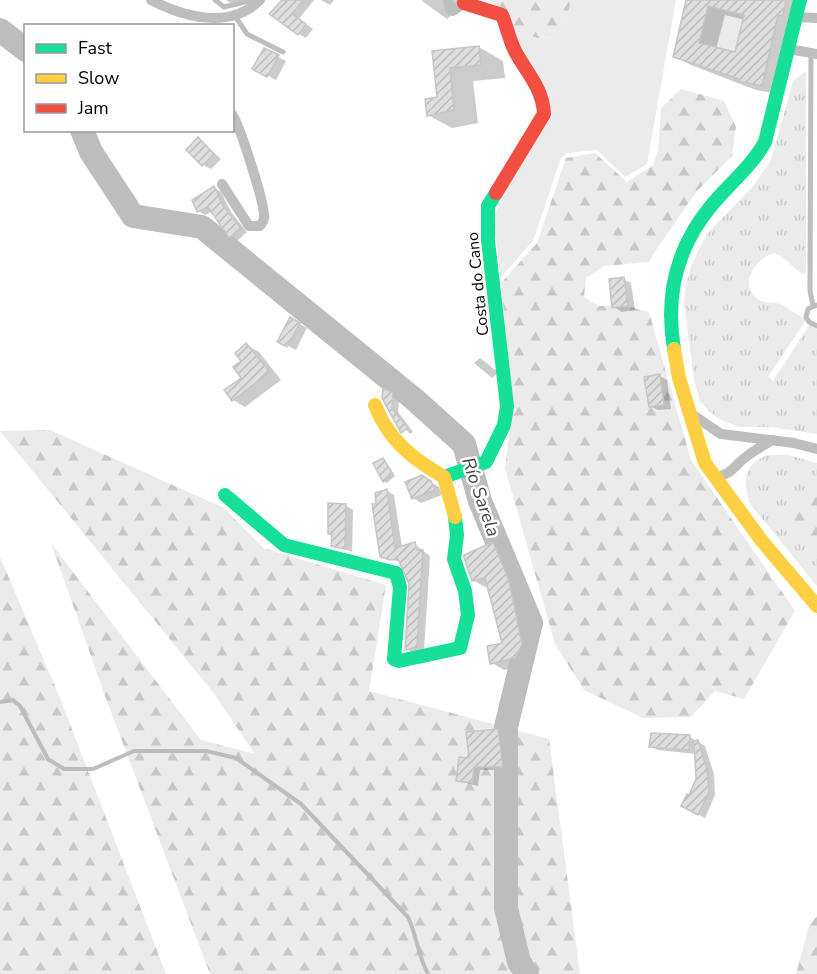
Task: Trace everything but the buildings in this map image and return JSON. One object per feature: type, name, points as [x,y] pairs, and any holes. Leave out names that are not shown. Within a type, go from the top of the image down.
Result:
[{"type":"street","points":[[151,0],[191,15],[223,23],[258,2]]},
{"type":"street","points":[[817,16],[802,0],[765,142],[755,159],[697,223],[678,262],[670,303],[670,324],[679,378],[701,453],[714,477],[817,606]]},
{"type":"street","points":[[448,1],[450,10],[453,10],[465,1]]},
{"type":"street","name":"Costa do Cano","points":[[446,476],[486,462],[504,425],[507,406],[506,383],[488,241],[488,206],[544,114],[545,105],[542,94],[510,41],[502,15],[465,1]]},
{"type":"street","points":[[796,17],[817,16]]},
{"type":"street","points":[[789,49],[814,54]]},
{"type":"street","points":[[222,184],[249,226],[260,226],[264,218],[260,194],[234,117]]},
{"type":"street","points":[[225,495],[284,544],[381,567],[396,573],[400,587],[394,659],[399,661],[460,648],[468,615],[465,591],[454,559],[457,535],[446,476],[411,458],[399,447],[377,414],[375,405]]},
{"type":"street","points":[[690,413],[738,441],[743,458]]},
{"type":"street","points":[[701,453],[708,438],[726,435],[773,440],[817,449]]},
{"type":"street","points":[[714,477],[727,475],[737,468],[743,458],[773,440]]},
{"type":"lane","points":[[215,0],[219,6],[224,7],[249,1],[258,2]]},
{"type":"lane","points":[[235,16],[247,34],[283,52]]},
{"type":"lane","points":[[814,54],[810,291],[815,305],[808,309],[806,317],[809,322],[817,326]]},
{"type":"green space","points":[[489,0],[572,0],[564,25],[554,37],[537,38],[516,34],[500,9]]},
{"type":"green space","points":[[572,0],[676,0],[647,164],[625,177],[597,150],[567,153],[561,158],[533,241],[500,278],[494,218],[509,181],[552,116],[548,98],[513,39],[516,34],[537,38],[554,37],[564,25]]},
{"type":"green space","points":[[708,6],[744,15],[735,52],[699,43]]},
{"type":"green space","points":[[806,71],[806,271],[804,274],[800,272],[774,253],[755,267],[751,273],[749,287],[759,300],[779,304],[806,320],[768,377],[773,381],[810,324],[817,330],[817,434],[770,427],[739,427],[719,419],[708,410],[700,401],[694,380],[684,304],[686,284],[693,261],[707,234],[754,185],[771,160],[793,81]]},
{"type":"green space","points":[[681,89],[724,101],[736,127],[732,156],[696,192],[648,262],[604,266],[586,278],[584,297],[599,306],[622,305],[649,312],[691,460],[795,611],[744,699],[715,691],[691,717],[643,718],[584,690],[555,644],[505,468],[513,400],[501,283],[537,243],[566,158],[595,153],[627,182],[652,166],[658,152],[661,108]]},
{"type":"green space","points":[[50,430],[224,508],[263,548],[386,585],[369,691],[549,739],[580,974],[210,974],[105,696],[51,543],[201,740],[255,754],[212,691],[0,431]]},
{"type":"green space","points":[[768,455],[788,455],[817,463],[817,586],[751,505],[748,497],[746,482],[749,469],[754,463]]},
{"type":"green space","points":[[817,495],[817,557],[816,547],[803,537],[800,528],[792,522],[785,509],[803,498]]},
{"type":"green space","points":[[0,557],[60,698],[166,974],[0,974]]},
{"type":"green space","points":[[817,916],[817,974],[796,974],[810,923]]},
{"type":"waterway","name":"Río Sarela","points":[[0,30],[24,48]]},
{"type":"waterway","name":"Río Sarela","points":[[83,132],[91,152],[133,216],[202,227],[414,399],[464,444],[480,501],[531,623],[506,727],[506,908],[519,962],[527,974]]},
{"type":"waterway","points":[[0,702],[13,700],[20,706],[48,759],[64,769],[93,769],[134,751],[206,751],[236,758],[301,804],[408,917],[428,974]]},
{"type":"traffic: fast","points":[[674,349],[671,310],[676,273],[682,255],[699,222],[765,142],[800,0]]},
{"type":"traffic: fast","points":[[444,477],[486,462],[504,425],[507,406],[488,241],[488,206],[496,193]]},
{"type":"traffic: fast","points":[[225,495],[284,545],[396,573],[400,587],[394,659],[399,661],[460,648],[468,615],[465,591],[454,559],[457,535],[455,517]]},
{"type":"traffic: slow","points":[[674,349],[679,378],[705,463],[761,540],[817,606]]},
{"type":"traffic: slow","points":[[375,405],[394,438],[412,456],[444,477],[455,517]]},
{"type":"traffic: jam","points":[[465,0],[464,3],[502,15],[513,46],[537,88],[543,105],[544,114],[496,193]]}]
